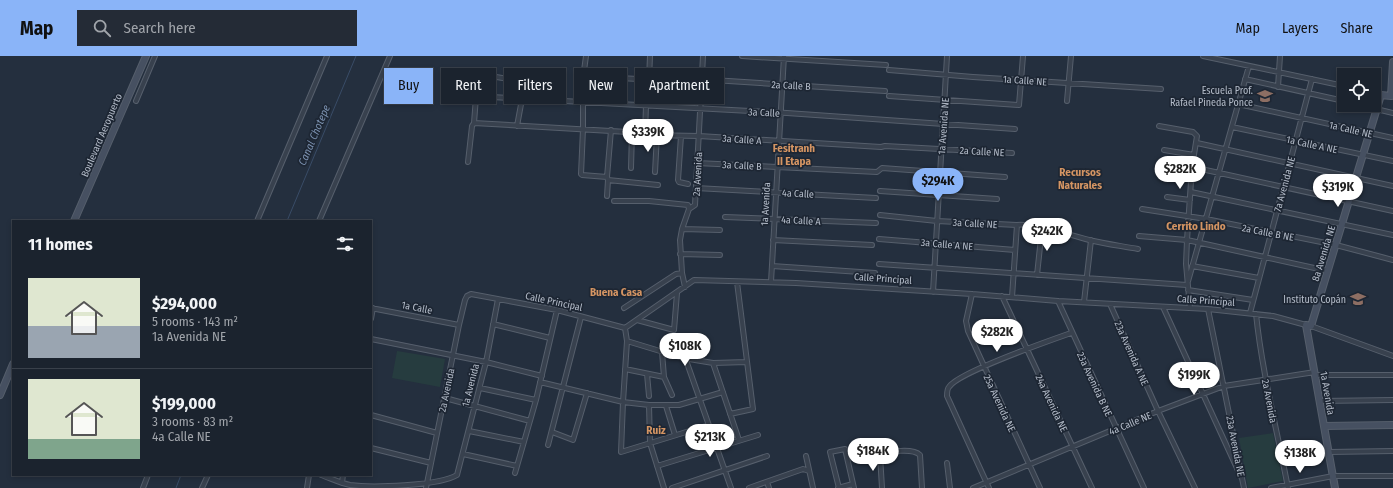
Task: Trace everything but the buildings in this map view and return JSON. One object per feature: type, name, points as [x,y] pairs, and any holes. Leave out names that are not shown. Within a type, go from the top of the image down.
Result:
[{"type":"street","name":"Boulevard Aeropuerto","points":[[74,220],[146,56]]},
{"type":"street","points":[[136,101],[155,56]]},
{"type":"street","points":[[257,220],[327,56]]},
{"type":"street","points":[[319,220],[390,56]]},
{"type":"street","points":[[584,68],[586,56]]},
{"type":"street","points":[[649,68],[650,56]]},
{"type":"street","name":"2a Avenida","points":[[703,68],[704,56]]},
{"type":"street","points":[[742,56],[784,57],[886,65]]},
{"type":"street","name":"1a Avenida NE","points":[[933,292],[947,56]]},
{"type":"street","points":[[889,96],[1019,105],[1023,56]]},
{"type":"street","points":[[1067,101],[1071,56]]},
{"type":"street","points":[[1203,56],[1337,84]]},
{"type":"street","points":[[1278,86],[1280,56]]},
{"type":"street","name":"1a Avenida","points":[[771,282],[784,57]]},
{"type":"street","points":[[1382,95],[1392,97],[1393,62]]},
{"type":"street","points":[[1187,287],[1249,66]]},
{"type":"street","name":"1a Calle NE","points":[[889,70],[1161,89]]},
{"type":"street","points":[[1245,79],[1337,100]]},
{"type":"street","name":"7a Avenida NE","points":[[1250,313],[1312,79]]},
{"type":"street","name":"2a Calle B","points":[[724,81],[886,91]]},
{"type":"street","points":[[468,162],[475,104]]},
{"type":"street","points":[[517,126],[521,104]]},
{"type":"street","points":[[583,104],[582,176],[658,185]]},
{"type":"street","name":"3a Calle","points":[[614,104],[882,119],[1015,129]]},
{"type":"street","name":"2a Avenida","points":[[686,287],[682,273],[680,240],[689,209],[695,205],[700,104]]},
{"type":"street","name":"1a Calle NE","points":[[1238,104],[1393,138]]},
{"type":"street","points":[[646,106],[646,133]]},
{"type":"street","points":[[1381,110],[1393,112]]},
{"type":"street","name":"8a Avenida NE","points":[[1309,325],[1328,271],[1376,112]]},
{"type":"street","name":"3a Calle A","points":[[474,123],[611,130],[646,133],[647,135],[699,136],[882,147]]},
{"type":"street","points":[[1159,126],[1193,132],[1197,136],[1192,167],[1187,240],[1187,287],[1190,308]]},
{"type":"street","name":"1a Calle A NE","points":[[1232,127],[1393,161]]},
{"type":"street","points":[[607,196],[611,130]]},
{"type":"street","points":[[631,168],[632,132]]},
{"type":"street","points":[[655,172],[658,135]]},
{"type":"street","points":[[681,136],[678,180],[688,184]]},
{"type":"street","points":[[1197,143],[1393,186]]},
{"type":"street","name":"2a Calle NE","points":[[882,147],[942,148],[1012,153]]},
{"type":"street","points":[[1164,150],[1194,155]]},
{"type":"street","name":"3a Calle B","points":[[697,163],[877,172],[882,168],[1004,177]]},
{"type":"street","points":[[1192,167],[1393,210]]},
{"type":"street","points":[[1163,173],[1192,180]]},
{"type":"street","name":"4a Calle","points":[[696,188],[876,198]]},
{"type":"street","points":[[880,191],[997,198]]},
{"type":"street","points":[[1191,192],[1393,235]]},
{"type":"street","points":[[1167,197],[1190,200]]},
{"type":"street","points":[[614,201],[688,204],[689,209]]},
{"type":"street","name":"2a Calle B NE","points":[[1142,210],[1206,219],[1336,245],[1393,260]]},
{"type":"street","name":"3a Calle NE","points":[[880,216],[937,221],[1020,224],[1138,249]]},
{"type":"street","name":"4a Calle A","points":[[725,217],[876,223]]},
{"type":"street","points":[[1012,297],[1017,225]]},
{"type":"street","points":[[1037,275],[1042,228]]},
{"type":"street","points":[[682,229],[720,230]]},
{"type":"street","points":[[1139,236],[1199,242],[1328,271]]},
{"type":"street","name":"3a Calle A NE","points":[[879,239],[1015,250]]},
{"type":"street","points":[[773,240],[872,246]]},
{"type":"street","points":[[1084,302],[1091,240]]},
{"type":"street","points":[[680,254],[720,255]]},
{"type":"street","points":[[879,264],[1086,278],[1187,287],[1254,300]]},
{"type":"street","points":[[772,266],[875,273]]},
{"type":"street","points":[[1192,266],[1259,278]]},
{"type":"street","points":[[624,308],[676,274],[682,273]]},
{"type":"street","name":"Calle Principal","points":[[471,294],[557,310],[625,328],[694,280],[771,282],[1190,308],[1273,316],[1309,325],[1393,356]]},
{"type":"street","points":[[730,414],[753,409],[737,282]]},
{"type":"street","points":[[636,320],[674,330],[677,293]]},
{"type":"street","name":"2a Avenida","points":[[427,486],[459,325],[465,300],[467,296],[471,294]]},
{"type":"street","name":"25a Avenida NE","points":[[972,294],[966,321],[968,331],[1040,488]]},
{"type":"street","name":"24a Avenida NE","points":[[1002,296],[1092,488]]},
{"type":"street","name":"1a Avenida","points":[[427,486],[457,475],[474,406],[480,388],[498,299]]},
{"type":"street","name":"23a Avenida B NE","points":[[1058,301],[1071,333],[1144,488]]},
{"type":"street","name":"23a Avenida A NE","points":[[1110,304],[1158,411],[1195,488]]},
{"type":"street","points":[[1163,307],[1241,476]]},
{"type":"street","name":"1a Calle","points":[[372,308],[459,325]]},
{"type":"street","points":[[515,473],[536,400],[557,310]]},
{"type":"street","name":"23a Avenida NE","points":[[1208,310],[1244,488]]},
{"type":"street","name":"2a Avenida","points":[[1256,314],[1266,380],[1287,486]]},
{"type":"street","points":[[548,446],[582,317]]},
{"type":"street","points":[[493,324],[550,338]]},
{"type":"street","name":"1a Avenida","points":[[1309,325],[1315,373],[1335,488]]},
{"type":"street","points":[[625,328],[627,341],[621,452],[709,425]]},
{"type":"street","points":[[989,488],[947,396],[948,387],[954,382],[984,367],[1071,333]]},
{"type":"street","points":[[372,339],[486,362],[542,376]]},
{"type":"street","points":[[627,341],[689,361],[747,362]]},
{"type":"street","points":[[662,352],[664,377],[672,396]]},
{"type":"street","points":[[689,361],[700,399],[731,488]]},
{"type":"street","points":[[713,362],[739,440]]},
{"type":"street","points":[[0,395],[12,366]]},
{"type":"street","points":[[625,368],[664,377]]},
{"type":"street","points":[[1315,373],[1393,374]]},
{"type":"street","name":"4a Calle NE","points":[[973,488],[1158,411],[1224,386],[1315,373]]},
{"type":"street","points":[[647,374],[649,396]]},
{"type":"street","points":[[540,382],[623,402],[649,406],[679,405],[723,392]]},
{"type":"street","points":[[480,388],[536,400]]},
{"type":"street","points":[[552,432],[573,440],[587,393]]},
{"type":"street","points":[[445,398],[530,421]]},
{"type":"street","points":[[1320,401],[1393,400]]},
{"type":"street","points":[[649,406],[650,443],[664,488]]},
{"type":"street","points":[[666,406],[676,435]]},
{"type":"street","points":[[372,415],[437,433]]},
{"type":"street","points":[[1324,426],[1393,425]]},
{"type":"street","points":[[469,431],[524,442]]},
{"type":"street","points":[[657,466],[758,435]]},
{"type":"street","points":[[372,448],[431,464]]},
{"type":"street","points":[[844,449],[853,486],[838,488],[830,452],[844,449]]},
{"type":"street","points":[[882,488],[880,455],[886,452],[912,450],[920,455],[922,488]]},
{"type":"street","points":[[1329,452],[1393,451]]},
{"type":"street","points":[[463,454],[518,466]]},
{"type":"street","points":[[672,488],[767,456]]},
{"type":"street","points":[[806,456],[813,488]]},
{"type":"street","points":[[947,464],[950,488]]},
{"type":"street","points":[[749,488],[804,469],[809,471]]},
{"type":"street","points":[[142,488],[148,476]]},
{"type":"street","points":[[202,488],[208,476]]},
{"type":"street","points":[[307,488],[309,476]]},
{"type":"street","points":[[324,476],[351,486],[377,488],[427,486]]},
{"type":"street","points":[[342,482],[343,476]]},
{"type":"street","points":[[1271,488],[1333,476],[1393,476]]},
{"type":"street","points":[[767,482],[769,488]]},
{"type":"green space","points":[[397,351],[445,359],[440,387],[392,378]]},
{"type":"green space","points":[[1273,433],[1283,481],[1248,488],[1239,438]]},
{"type":"waterway","name":"Canal Chotepe","points":[[287,220],[356,56]]},
{"type":"waterway","name":"Canal Chotepe","points":[[176,488],[181,476]]},
{"type":"place","name":"Escuela Prof. Rafael Pineda Ponce","points":[[1265,96]]},
{"type":"place","name":"Instituto Copán","points":[[1358,299]]},
{"type":"district","name":"Fesitranh II Etapa","points":[[794,154]]},
{"type":"district","name":"Recursos Naturales","points":[[1080,178]]},
{"type":"district","name":"Cerrito Lindo","points":[[1196,226]]},
{"type":"district","name":"Buena Casa","points":[[616,292]]},
{"type":"district","name":"Ruiz","points":[[656,430]]}]
